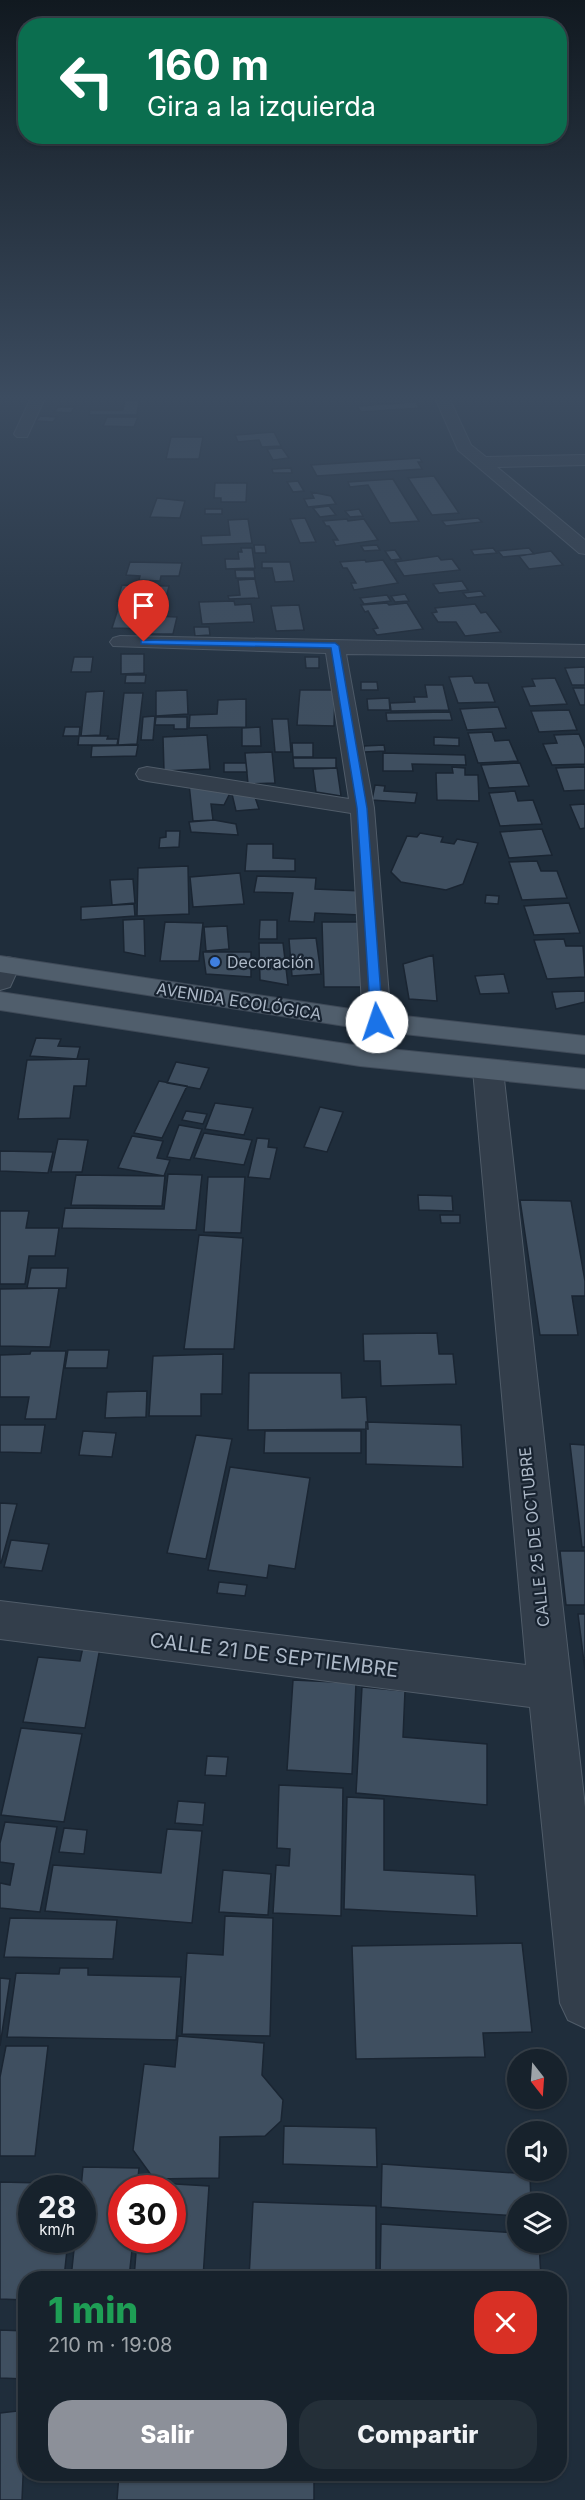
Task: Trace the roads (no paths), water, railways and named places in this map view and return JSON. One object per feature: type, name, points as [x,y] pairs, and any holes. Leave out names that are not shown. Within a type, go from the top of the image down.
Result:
[{"type":"main road","name":"AVENIDA ECOLÓGICA","points":[[2,970],[377,1022],[585,1045]]},
{"type":"main road","points":[[0,1001],[360,1056],[585,1079]]},
{"type":"street","points":[[547,517],[585,549]]},
{"type":"street","points":[[120,642],[585,651]]},
{"type":"street","points":[[335,646],[362,808],[377,1022]]},
{"type":"street","points":[[147,774],[362,808]]},
{"type":"street","name":"CALLE 25 DE OCTUBRE","points":[[488,1070],[549,1689],[585,2003]]},
{"type":"street","name":"CALLE 21 DE SEPTIEMBRE","points":[[0,1620],[549,1689]]},
{"type":"place","name":"Decoración","points":[[215,962]]}]
